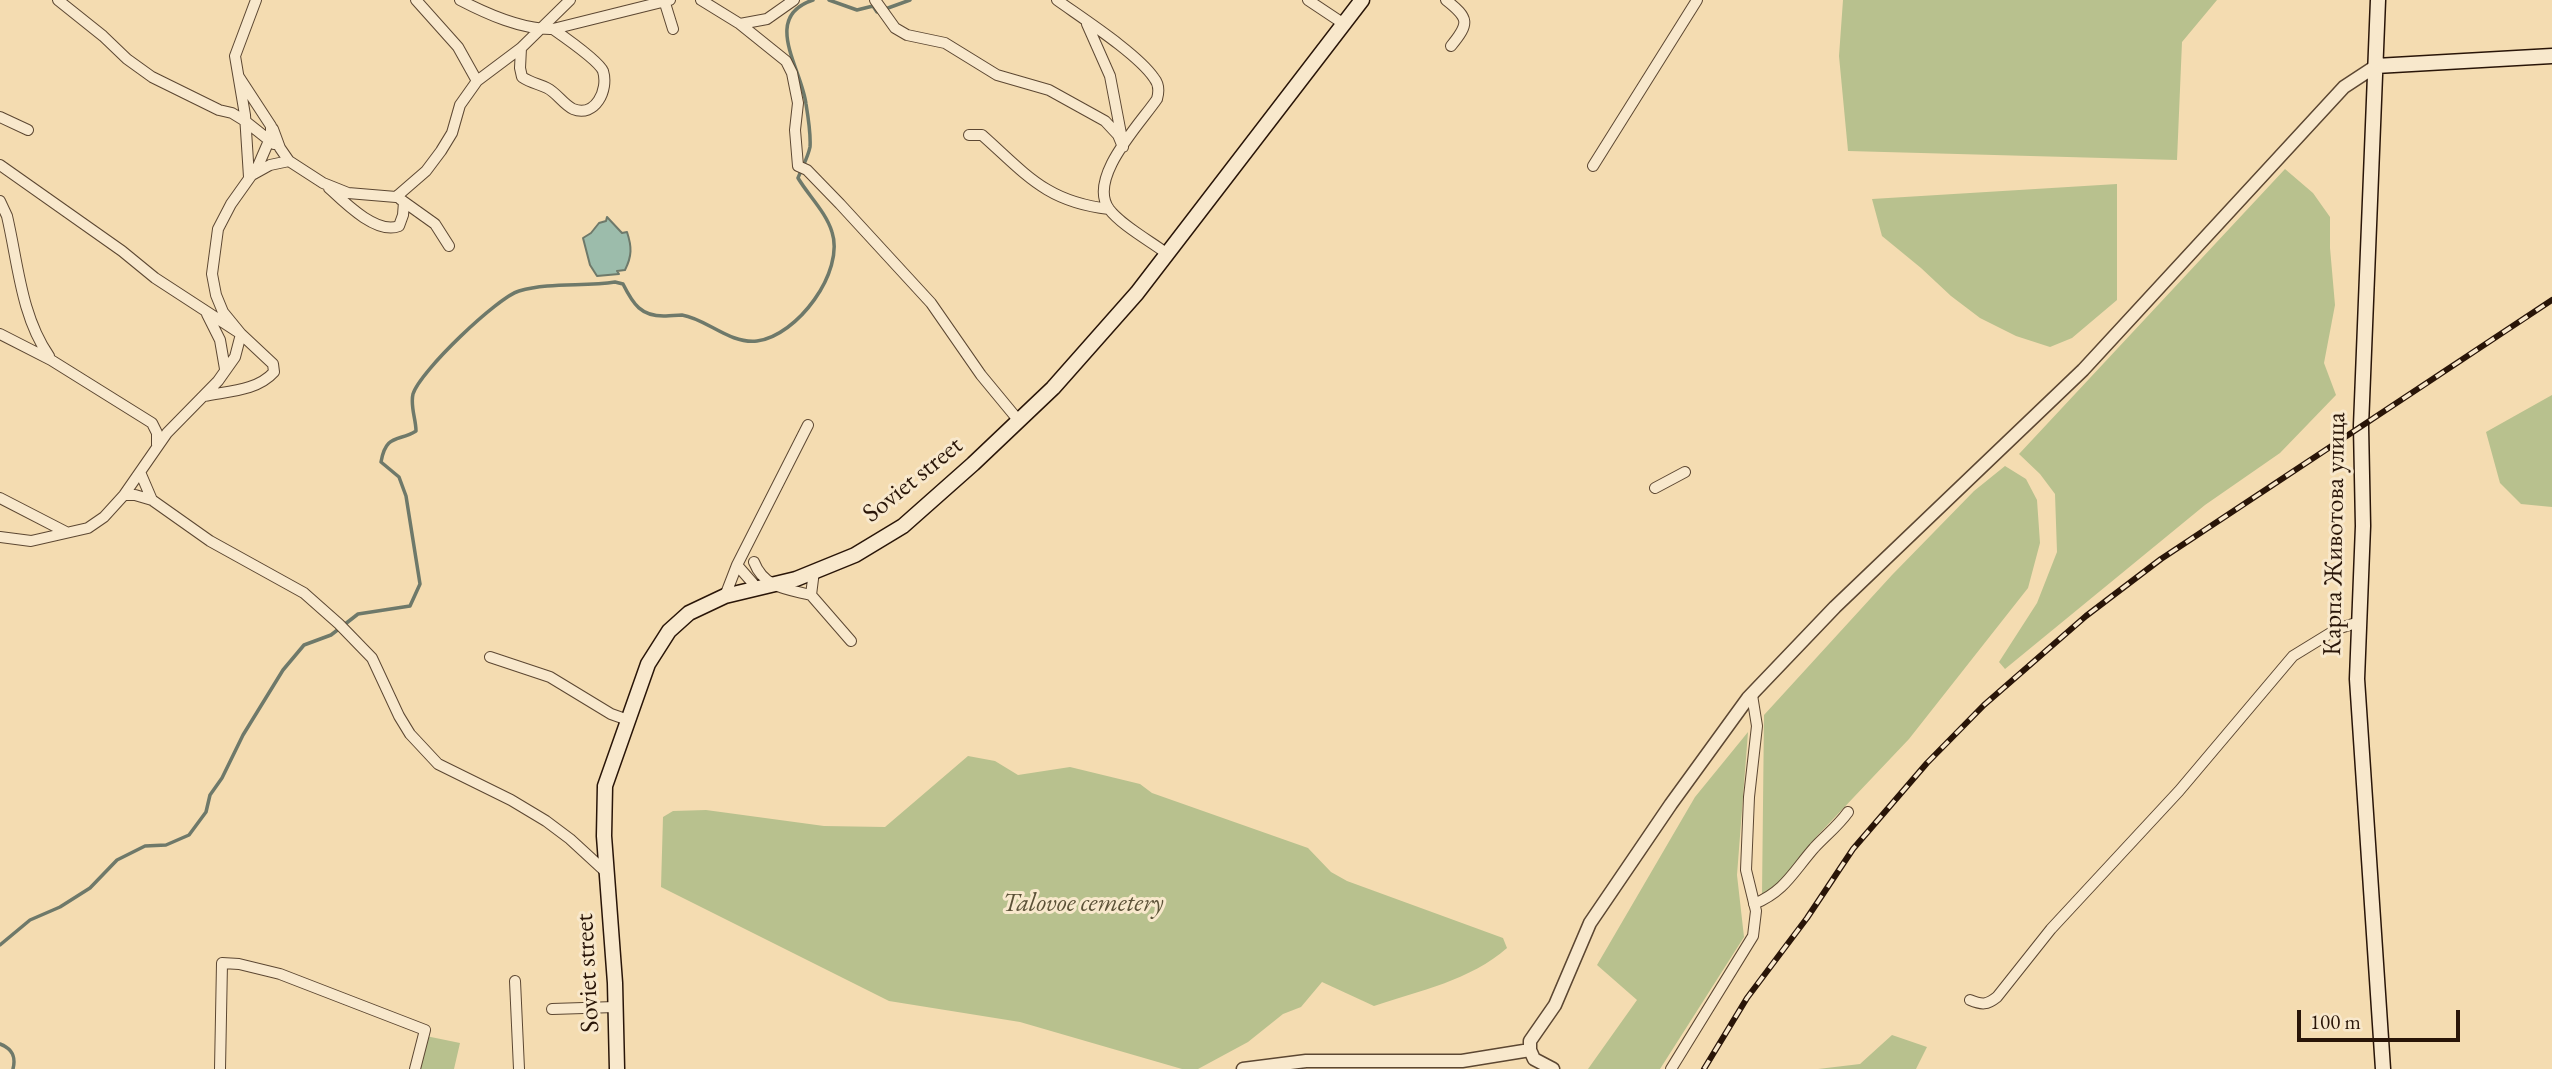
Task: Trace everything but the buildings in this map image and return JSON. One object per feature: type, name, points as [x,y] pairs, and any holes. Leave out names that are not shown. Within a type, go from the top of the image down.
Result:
[{"type":"main road","name":"Soviet street","points":[[617,1069],[604,836],[605,786],[648,664],[668,631],[689,612],[725,596],[814,572],[855,555],[903,526],[1019,421],[1053,388],[1137,293],[1362,0]]},
{"type":"main road","name":"Карпа Животова улица","points":[[2378,0],[2361,426],[2362,526],[2358,693],[2383,1069]]},
{"type":"main road","points":[[2376,66],[2552,56]]},
{"type":"street","points":[[58,0],[152,77],[219,110],[232,113],[280,148]]},
{"type":"street","points":[[249,177],[246,121],[235,56],[256,0]]},
{"type":"street","points":[[416,0],[458,47],[477,81]]},
{"type":"street","points":[[460,0],[485,12],[541,30],[666,0],[673,29]]},
{"type":"street","points":[[400,200],[441,151],[452,133],[460,105],[477,81],[521,48],[569,0]]},
{"type":"street","points":[[701,0],[761,39],[786,61],[792,73],[798,103],[795,130],[803,168],[931,303],[981,375],[1019,421]]},
{"type":"street","points":[[740,24],[767,19],[794,0]]},
{"type":"street","points":[[1057,0],[1135,59],[1155,78],[1159,90],[1157,99],[1105,174],[1103,193],[1109,209]]},
{"type":"street","points":[[1308,0],[1344,23]]},
{"type":"street","points":[[1446,0],[1461,12],[1465,20],[1465,29],[1451,46]]},
{"type":"street","points":[[1593,166],[1697,0]]},
{"type":"street","points":[[878,3],[894,28],[907,35],[945,43],[997,75],[1049,90],[1112,128],[1123,147]]},
{"type":"street","points":[[1085,20],[1110,76],[1123,147]]},
{"type":"street","points":[[521,48],[520,68],[523,77],[548,89],[575,110],[589,110],[599,102],[604,86],[603,71],[595,60],[579,51],[553,29]]},
{"type":"street","points":[[1553,1069],[1534,1059],[1530,1041],[1555,1005],[1590,923],[1671,804],[1752,695],[1835,607],[2083,370],[2344,87],[2376,66]]},
{"type":"street","points":[[239,77],[271,126],[289,161],[323,183],[346,204],[378,226],[390,229],[399,226],[403,215],[400,200]]},
{"type":"street","points":[[0,117],[28,130]]},
{"type":"street","points":[[241,334],[223,312],[216,295],[212,274],[218,229],[270,142],[271,126]]},
{"type":"street","points":[[969,135],[982,135],[1047,192],[1075,202],[1109,209],[1166,253]]},
{"type":"street","points":[[249,177],[270,165],[289,161]]},
{"type":"street","points":[[0,165],[207,314],[241,334],[274,364],[274,372],[257,385],[204,396]]},
{"type":"street","points":[[323,183],[356,194],[400,200],[435,224],[449,246]]},
{"type":"street","points":[[0,201],[7,216],[31,323],[51,360]]},
{"type":"street","points":[[207,314],[220,340],[225,369]]},
{"type":"street","points":[[0,334],[51,360],[152,423],[157,433],[156,446]]},
{"type":"street","points":[[0,537],[32,541],[88,528],[104,517],[124,495],[156,446],[218,381],[235,357],[241,334]]},
{"type":"street","points":[[725,596],[737,565],[808,425]]},
{"type":"street","points":[[140,472],[152,500]]},
{"type":"street","points":[[1655,488],[1685,472]]},
{"type":"street","points":[[124,495],[152,500],[210,541],[304,593],[372,658],[410,734],[438,764],[511,800],[546,821],[607,873]]},
{"type":"street","points":[[0,498],[66,532]]},
{"type":"street","points":[[754,562],[763,578],[764,586]]},
{"type":"street","points":[[737,565],[764,586],[811,595],[851,641]]},
{"type":"street","points":[[811,595],[814,572]]},
{"type":"street","points":[[1970,1000],[1989,1004],[1997,997],[2051,929],[2179,791],[2294,656],[2337,629],[2359,622]]},
{"type":"street","points":[[490,657],[551,677],[595,705],[628,720]]},
{"type":"street","points":[[1671,1069],[1748,946],[1755,924],[1754,904],[1746,870],[1756,726],[1752,695]]},
{"type":"street","points":[[1754,904],[1779,891],[1814,848],[1849,812]]},
{"type":"street","points":[[220,1069],[222,963],[239,964],[279,974],[425,1030],[415,1069]]},
{"type":"street","points":[[515,981],[519,1069]]},
{"type":"street","points":[[552,1009],[615,1007]]},
{"type":"street","points":[[1243,1069],[1306,1061],[1462,1061],[1530,1050]]},
{"type":"green space","points":[[1843,0],[2217,0],[2182,42],[2177,160],[1848,151],[1839,56]]},
{"type":"green space","points":[[2285,169],[2313,193],[2330,217],[2335,305],[2324,363],[2336,395],[2280,453],[2205,505],[2005,669],[1999,662],[2037,603],[2057,552],[2055,494],[2040,474],[2019,454]]},
{"type":"green space","points":[[2117,184],[2117,300],[2072,338],[2050,347],[2016,336],[1980,318],[1951,296],[1882,236],[1872,199]]},
{"type":"green space","points":[[2552,395],[2552,507],[2521,504],[2500,483],[2486,432]]},
{"type":"green space","points":[[2005,466],[2026,479],[2037,500],[2040,543],[2028,588],[1909,739],[1817,836],[1778,884],[1762,895],[1764,715],[1892,575],[1974,491]]},
{"type":"green space","points":[[1748,732],[1737,875],[1744,937],[1660,1069],[1588,1069],[1637,1000],[1597,965],[1695,797]]},
{"type":"green space","name":"Talovoe cemetery","points":[[968,756],[995,761],[1018,775],[1070,767],[1140,784],[1152,793],[1308,848],[1331,872],[1347,881],[1503,938],[1507,948],[1493,959],[1461,976],[1374,1006],[1322,982],[1301,1007],[1283,1014],[1248,1042],[1198,1069],[1182,1069],[1020,1022],[889,1001],[661,887],[663,817],[673,811],[706,810],[824,826],[885,827]]},
{"type":"green space","points":[[1892,1035],[1927,1047],[1916,1069],[1818,1069],[1860,1064]]},
{"type":"green space","points":[[426,1036],[460,1043],[454,1069],[418,1069]]},
{"type":"shaded area","points":[[607,217],[622,233],[627,232],[630,256],[625,270],[617,271],[619,274],[597,276],[590,265],[583,238],[599,223],[606,221]]},
{"type":"waterway","points":[[0,945],[30,920],[60,907],[90,888],[117,860],[145,846],[166,845],[189,835],[206,812],[210,795],[222,778],[243,735],[283,670],[304,645],[331,635],[358,614],[410,606],[420,584],[406,496],[399,477],[381,462],[383,453],[390,442],[416,431],[412,399],[419,383],[444,353],[495,306],[509,296],[531,288],[615,282],[623,284],[630,298],[644,312],[657,316],[691,317],[737,339],[747,341],[772,337],[802,315],[825,283],[834,248],[832,232],[826,218],[798,178],[809,151],[810,131],[803,90],[788,45],[787,31],[789,19],[798,8],[813,0]]},
{"type":"waterway","points":[[829,0],[857,10],[873,6],[877,12],[910,0]]},
{"type":"waterway","points":[[0,1044],[12,1054],[13,1069]]},
{"type":"railway","points":[[1704,1069],[1747,998],[1807,918],[1853,849],[1927,763],[1984,705],[2086,616],[2161,559],[2552,300]]}]
